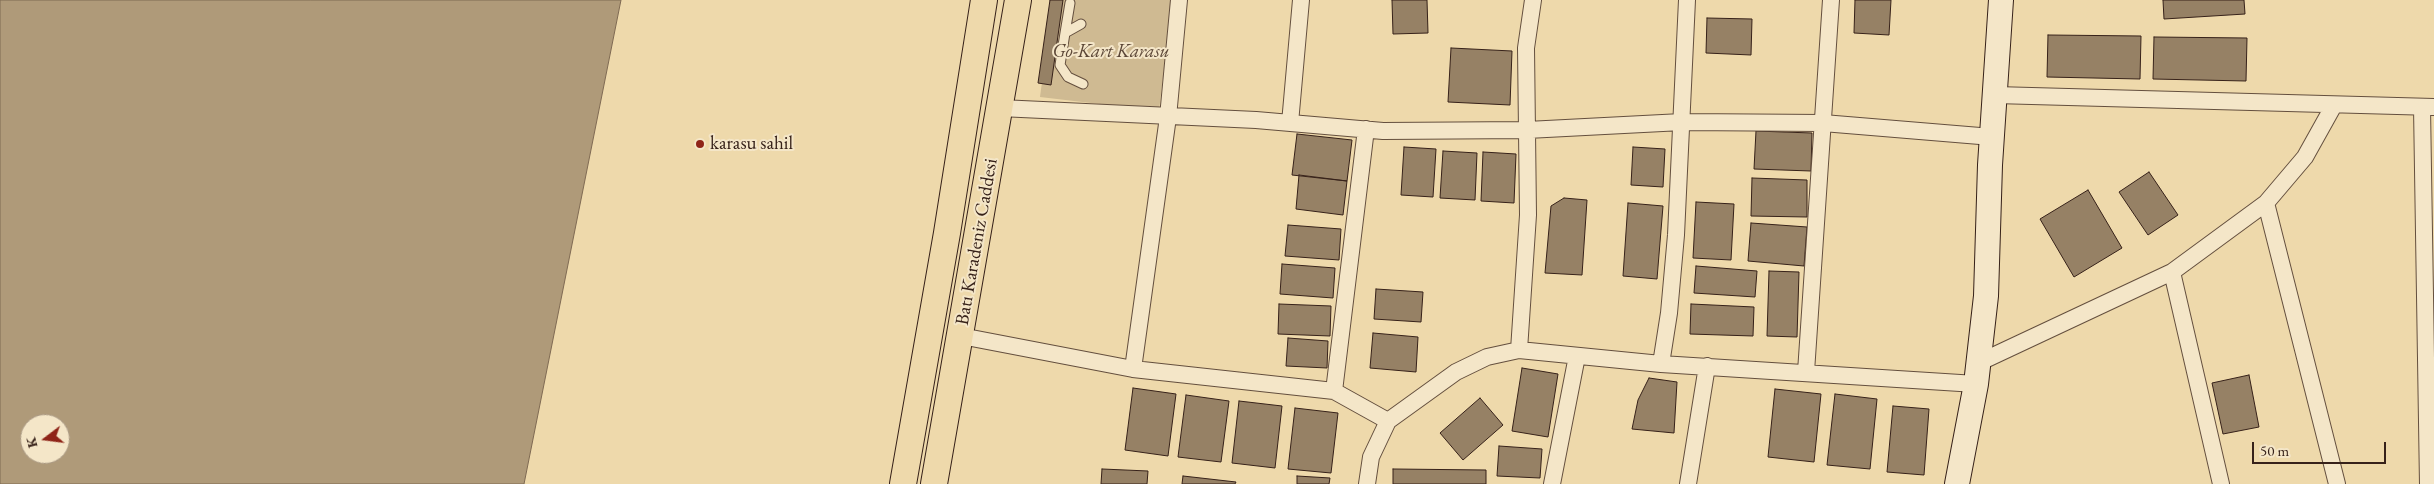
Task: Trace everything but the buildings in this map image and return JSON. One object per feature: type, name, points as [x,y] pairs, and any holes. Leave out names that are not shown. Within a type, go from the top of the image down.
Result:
[{"type":"main road","name":"Batı Karadeniz Caddesi","points":[[903,484],[947,233],[984,0]]},
{"type":"main road","name":"Batı Karadeniz Caddesi","points":[[934,484],[962,336],[1018,0]]},
{"type":"street","points":[[1133,368],[1168,117],[1179,0]]},
{"type":"street","points":[[1290,123],[1300,0]]},
{"type":"street","points":[[1518,350],[1528,215],[1526,48],[1533,0]]},
{"type":"street","points":[[1661,364],[1669,313],[1676,235],[1687,0]]},
{"type":"street","points":[[1806,372],[1831,0]]},
{"type":"street","points":[[1957,484],[1977,374],[1986,296],[1992,137],[2001,0]]},
{"type":"street","points":[[1995,95],[2428,107],[2428,484]]},
{"type":"street","points":[[1367,484],[1371,457],[1388,421],[1456,372],[1488,357],[1518,350],[1661,364],[1806,372],[1977,374],[2172,272],[2266,203],[2305,157],[2334,105]]},
{"type":"street","points":[[1000,108],[1290,123],[1366,129],[1527,130],[1682,122],[1823,123],[1992,137]]},
{"type":"street","points":[[1334,391],[1366,129]]},
{"type":"street","points":[[2266,203],[2337,484]]},
{"type":"street","points":[[2172,272],[2221,484]]},
{"type":"street","points":[[962,336],[1133,368],[1334,391],[1388,421]]},
{"type":"street","points":[[1552,484],[1577,356]]},
{"type":"street","points":[[1688,484],[1707,366]]},
{"type":"lane","points":[[1070,3],[1060,65],[1068,78],[1083,84]]},
{"type":"lane","points":[[1065,33],[1081,24]]},
{"type":"green space","name":"Go-Kart Karasu","points":[[1053,0],[1172,0],[1159,111],[1040,97]]},
{"type":"shaded area","points":[[0,0],[621,0],[524,484],[0,484]]},
{"type":"place","name":"karasu sahil","points":[[700,144]]}]
